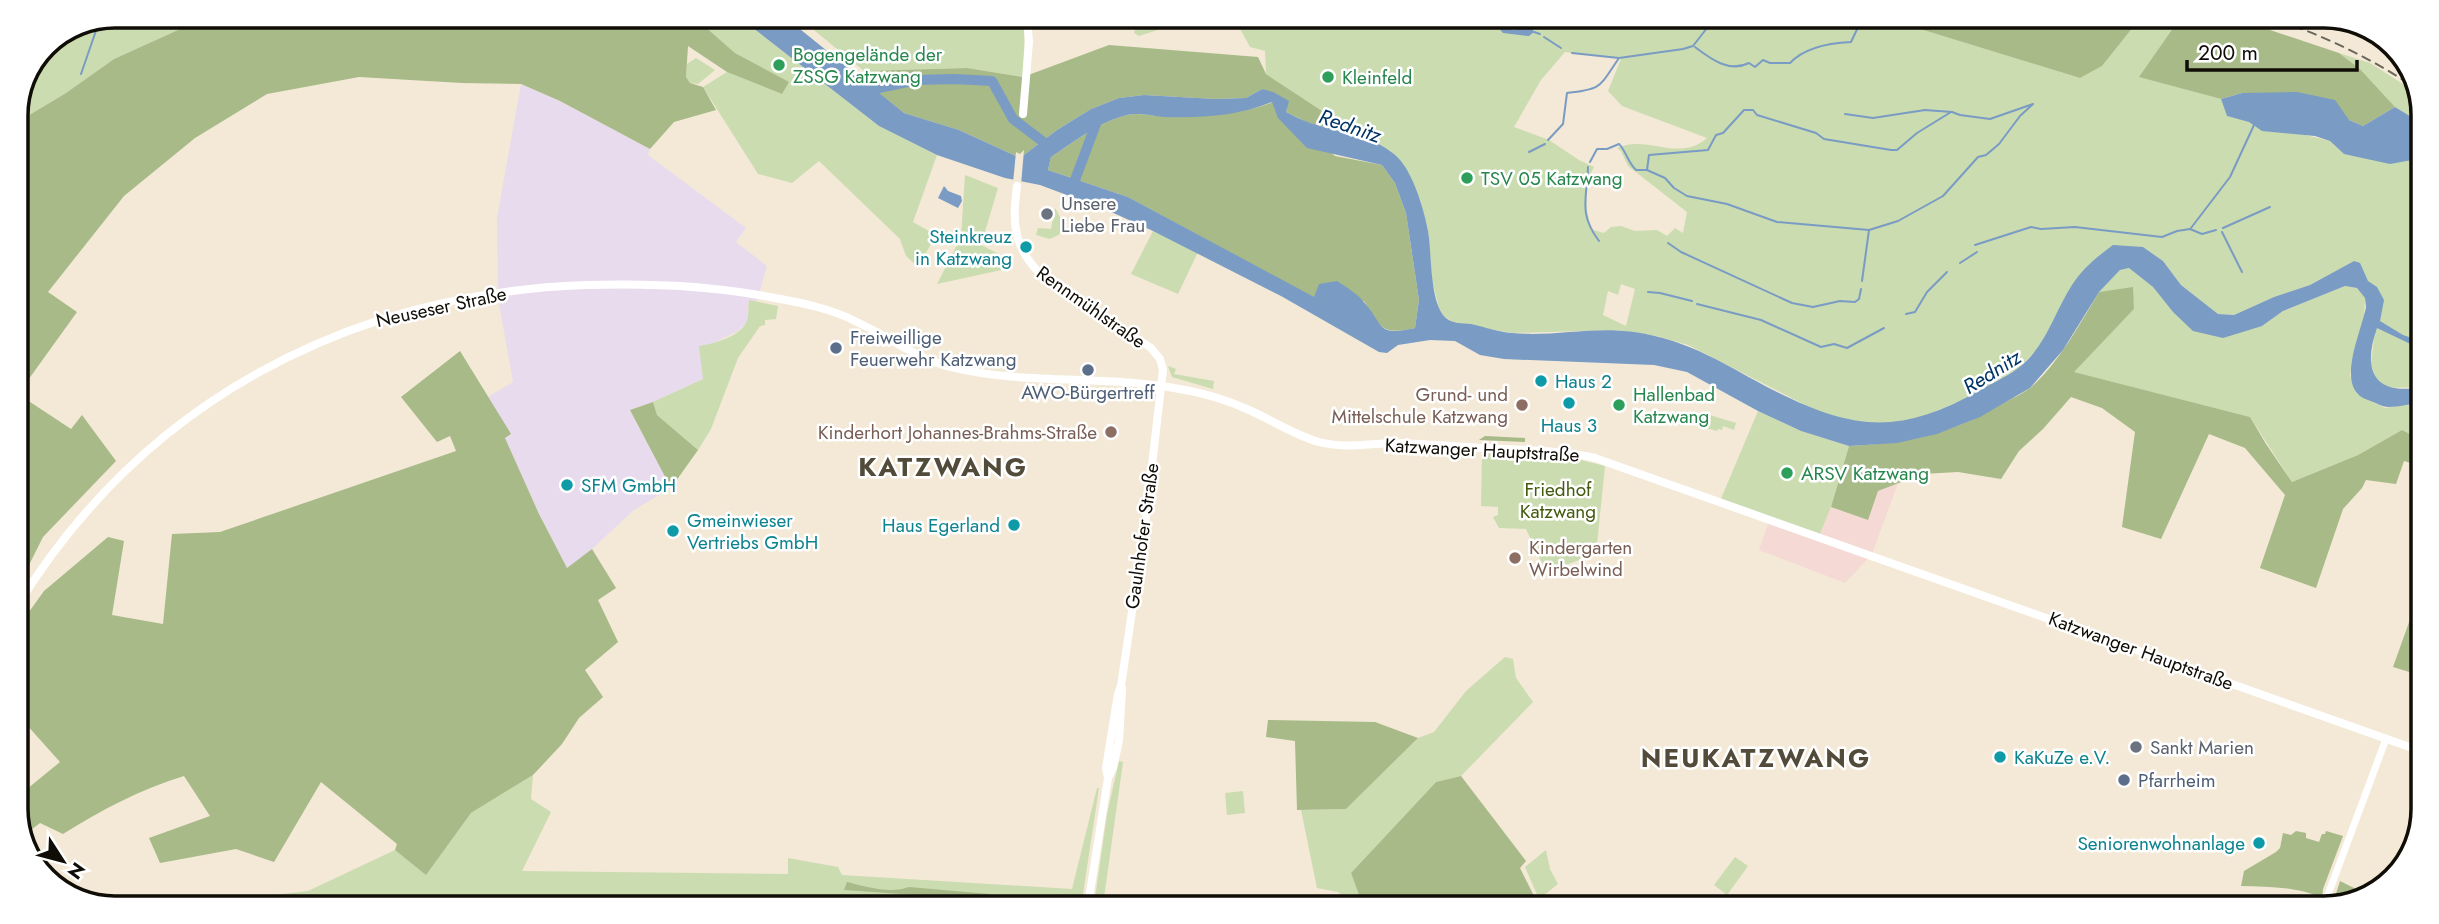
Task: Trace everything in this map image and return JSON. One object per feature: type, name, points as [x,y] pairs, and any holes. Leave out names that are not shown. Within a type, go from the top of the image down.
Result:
[{"type":"main road","points":[[1023,114],[1028,28]]},
{"type":"main road","name":"Rennmühlstraße","points":[[1017,186],[1014,215],[1016,231],[1022,251],[1032,267],[1048,283],[1155,352],[1163,365],[1161,386]]},
{"type":"main road","name":"Neuseser Straße","points":[[28,590],[49,558],[90,509],[134,464],[179,426],[237,386],[281,360],[325,339],[384,317],[446,302],[520,290],[603,284],[661,284],[731,290],[786,300],[847,317],[927,359],[967,370],[1161,386]]},
{"type":"main road","name":"Katzwanger Hauptstraße","points":[[1161,386],[1225,401],[1317,441],[1336,445],[1410,444],[1547,451],[1586,456],[1634,470],[1830,540],[1849,543],[1864,552],[2411,748]]},
{"type":"main road","name":"Gaulnhofer Straße","points":[[1089,896],[1108,778],[1119,741],[1123,696],[1121,686],[1147,507],[1161,386]]},
{"type":"street","points":[[2328,896],[2386,739]]},
{"type":"shaded area","points":[[521,84],[560,101],[650,149],[648,155],[746,228],[736,242],[767,266],[757,301],[749,300],[747,322],[738,331],[712,344],[703,379],[630,410],[671,488],[634,510],[567,569],[505,438],[511,435],[488,397],[513,382],[498,298],[497,218]]},
{"type":"shaded area","points":[[1898,483],[1872,554],[1845,583],[1759,550],[1770,518],[1819,536],[1831,507],[1867,520],[1878,491]]},
{"type":"green space","points":[[182,28],[114,59],[28,116],[30,98],[43,67],[53,53],[67,43],[98,30]]},
{"type":"green space","points":[[182,28],[707,28],[735,53],[789,82],[782,94],[727,72],[688,46],[686,77],[690,83],[703,87],[716,110],[674,122],[650,149],[560,101],[521,84],[359,77],[267,94],[195,138],[124,196],[48,292],[77,312],[28,380],[28,116],[114,59]]},
{"type":"green space","points":[[707,28],[753,28],[879,126],[937,155],[913,222],[936,235],[918,267],[906,256],[900,239],[819,161],[792,183],[758,174],[703,87],[727,72],[782,94],[788,82],[735,53]]},
{"type":"green space","points":[[811,28],[1025,28],[1023,77],[967,68],[864,71]]},
{"type":"green space","points":[[1135,28],[1164,28],[1139,36],[1134,33]]},
{"type":"green space","points":[[1240,28],[1917,28],[2080,78],[2102,66],[2132,28],[2173,28],[2140,77],[2221,99],[2227,116],[2330,141],[2344,154],[2411,157],[2411,387],[2385,388],[2376,380],[2371,364],[2374,338],[2368,281],[2354,261],[2310,285],[2234,315],[2218,314],[2181,285],[2163,261],[2143,247],[2071,287],[2037,349],[2018,369],[1962,400],[1922,417],[1884,424],[1848,420],[1817,411],[1688,345],[1657,336],[1616,330],[1513,333],[1454,323],[1444,316],[1439,308],[1432,280],[1428,231],[1420,200],[1408,173],[1395,155],[1357,134],[1266,74],[1265,51],[1250,47]],"holes":[[[1565,52],[1621,59],[1608,91],[1622,106],[1707,138],[1685,148],[1640,144],[1617,148],[1628,166],[1687,212],[1683,233],[1675,228],[1667,236],[1657,230],[1635,231],[1621,226],[1611,227],[1604,233],[1593,230],[1586,199],[1588,182],[1594,167],[1549,140],[1514,127],[1541,80]],[[1621,284],[1635,289],[1626,326],[1603,315],[1608,291],[1618,295]]]},
{"type":"green space","points":[[1917,28],[2132,28],[2102,66],[2080,78]]},
{"type":"green space","points":[[2173,28],[2264,28],[2339,53],[2360,69],[2395,107],[2363,126],[2349,120],[2242,93],[2221,99],[2139,77]]},
{"type":"green space","points":[[1109,45],[1258,57],[1266,74],[1357,134],[1309,123],[1286,112],[1288,101],[1262,89],[1246,98],[1144,95],[1119,98],[1091,109],[1020,158],[959,130],[904,113],[861,79],[864,71],[967,68],[1023,77]]},
{"type":"green space","points":[[2339,53],[2370,63],[2405,86],[2411,117],[2395,107],[2360,69]]},
{"type":"green space","points":[[696,58],[715,70],[698,84],[690,83],[686,77],[687,64]]},
{"type":"green space","points":[[1273,102],[1335,156],[1382,165],[1395,183],[1406,213],[1419,300],[1415,328],[1396,331],[1384,328],[1364,301],[1314,298],[1128,197],[1048,170],[1051,157],[1097,127],[1117,118],[1137,114],[1220,114]]},
{"type":"green space","points":[[965,175],[998,188],[981,245],[1005,257],[1001,270],[937,284],[961,237]]},
{"type":"green space","points":[[1055,208],[1063,222],[1060,234],[1050,239],[1036,235],[1038,228],[1051,229]]},
{"type":"green space","points":[[1153,231],[1198,252],[1178,294],[1131,274]]},
{"type":"green space","points":[[2129,268],[2153,287],[2173,312],[2262,326],[2283,311],[2345,286],[2357,288],[2365,298],[2364,322],[2350,376],[2357,394],[2385,408],[2411,404],[2411,435],[2402,430],[2358,455],[2292,482],[2250,417],[2073,372],[2134,309],[2132,288],[2099,292],[2120,270]]},
{"type":"green space","points":[[2133,287],[2134,309],[2074,372],[2250,417],[2292,482],[2358,455],[2402,430],[2411,435],[2411,463],[2404,461],[2396,484],[2366,480],[2343,509],[2316,588],[2260,568],[2285,495],[2245,448],[2209,434],[2161,539],[2122,527],[2135,432],[2102,408],[2071,397],[2019,451],[2001,479],[1958,472],[1922,474],[1878,491],[1868,520],[1831,507],[1849,446],[1891,443],[1928,436],[1982,415],[2030,388],[2050,368],[2068,343],[2099,292]]},
{"type":"green space","points":[[749,300],[778,306],[776,319],[765,320],[765,325],[760,326],[738,358],[711,429],[698,450],[657,415],[653,402],[703,379],[699,346],[725,339],[742,328],[747,321]]},
{"type":"green space","points":[[460,351],[511,434],[505,438],[567,568],[592,549],[616,588],[598,600],[618,642],[585,670],[603,697],[579,718],[562,744],[533,775],[471,813],[426,875],[395,850],[397,844],[321,782],[274,862],[236,849],[160,863],[149,838],[210,816],[184,776],[122,801],[63,834],[40,823],[31,830],[28,788],[60,762],[28,726],[28,613],[44,591],[108,537],[124,541],[112,615],[163,624],[172,534],[220,532],[456,451],[450,436],[437,442],[401,397]]},
{"type":"green space","points":[[1168,366],[1176,369],[1174,374],[1214,381],[1213,389],[1172,377]]},
{"type":"green space","points":[[28,401],[71,429],[82,415],[116,461],[43,537],[28,567]]},
{"type":"green space","points":[[653,402],[657,415],[698,450],[671,488],[630,410]]},
{"type":"green space","name":"ARSV Katzwang","points":[[1758,411],[1801,431],[1849,446],[1831,507],[1819,536],[1720,501]]},
{"type":"green space","points":[[1700,412],[1736,423],[1734,430],[1723,426],[1722,430],[1717,431],[1696,425]]},
{"type":"green space","points":[[1485,436],[1525,438],[1525,442],[1479,440]]},
{"type":"green space","name":"Friedhof Katzwang","points":[[1482,453],[1577,459],[1605,466],[1596,554],[1546,572],[1526,529],[1499,528],[1493,517],[1498,515],[1498,507],[1481,506]]},
{"type":"green space","points":[[2411,617],[2411,672],[2393,667]]},
{"type":"green space","points":[[1505,657],[1513,659],[1516,678],[1533,702],[1461,776],[1436,782],[1351,873],[1359,896],[1343,896],[1338,892],[1317,888],[1301,810],[1346,809],[1418,738],[1434,732],[1466,691]]},
{"type":"green space","points":[[1268,720],[1375,722],[1418,738],[1346,809],[1297,810],[1295,741],[1266,737]]},
{"type":"green space","points":[[1119,761],[1123,762],[1104,896],[1095,896],[1107,814]]},
{"type":"green space","points":[[533,775],[531,799],[551,812],[522,871],[788,874],[788,858],[838,867],[842,875],[1072,889],[1099,788],[1083,896],[265,896],[308,891],[395,850],[426,874],[471,813]]},
{"type":"green space","points":[[1461,776],[1526,861],[1520,868],[1534,896],[1359,896],[1351,873],[1436,782]]},
{"type":"green space","points":[[1243,791],[1245,813],[1227,815],[1225,793]]},
{"type":"green space","points":[[2296,831],[2306,833],[2306,838],[2319,842],[2326,831],[2343,836],[2322,896],[2292,889],[2241,886],[2244,871],[2276,852],[2280,848],[2283,833],[2291,835]]},
{"type":"green space","points":[[1546,850],[1550,869],[1558,884],[1543,896],[1538,896],[1525,867]]},
{"type":"green space","points":[[1735,857],[1748,866],[1727,895],[1714,885]]},
{"type":"green space","points":[[2340,881],[2356,889],[2347,893],[2336,895]]},
{"type":"green space","points":[[847,882],[886,890],[909,887],[989,896],[931,896],[844,890]]},
{"type":"water","points":[[753,28],[799,28],[904,113],[959,130],[1020,158],[1091,109],[1119,98],[1144,95],[1246,98],[1262,89],[1273,92],[1289,101],[1286,112],[1310,123],[1374,142],[1400,160],[1412,179],[1420,201],[1428,231],[1434,289],[1441,311],[1449,320],[1512,333],[1619,330],[1655,336],[1708,355],[1803,404],[1854,420],[1901,421],[1926,415],[1952,405],[2013,372],[2027,361],[2042,341],[2076,279],[2113,245],[2143,247],[2163,261],[2181,285],[2218,314],[2234,315],[2310,285],[2354,261],[2360,263],[2368,281],[2377,287],[2384,300],[2380,321],[2411,338],[2411,344],[2377,328],[2371,356],[2372,367],[2382,383],[2392,387],[2411,388],[2411,404],[2386,407],[2358,394],[2352,384],[2352,358],[2366,307],[2365,298],[2357,288],[2345,286],[2283,311],[2262,326],[2223,338],[2193,331],[2153,287],[2129,268],[2120,270],[2099,292],[2063,350],[2030,388],[1980,417],[1937,434],[1897,443],[1849,446],[1801,431],[1687,372],[1654,365],[1504,359],[1480,355],[1455,341],[1430,340],[1398,345],[1387,353],[1379,352],[1281,296],[1107,210],[1040,185],[1005,178],[937,155],[879,126]],"holes":[[[1272,102],[1278,118],[1307,148],[1382,165],[1395,183],[1406,213],[1419,300],[1415,328],[1387,330],[1360,298],[1337,281],[1319,284],[1314,297],[1128,197],[1048,170],[1051,157],[1097,127],[1117,118],[1141,114],[1165,117],[1206,116],[1233,113]]]},
{"type":"water","points":[[1499,28],[1532,28],[1534,32],[1529,36],[1503,33]]},
{"type":"water","points":[[2297,92],[2335,100],[2349,120],[2363,126],[2395,107],[2411,117],[2411,160],[2390,164],[2344,154],[2330,141],[2315,136],[2262,131],[2249,122],[2227,116],[2221,99],[2242,93]]},
{"type":"water","points":[[944,186],[948,191],[961,196],[962,201],[958,208],[938,198]]},
{"type":"pier","points":[[1024,150],[1021,185],[1013,183],[1016,152],[1020,154]]},
{"type":"waterway","points":[[1548,140],[1563,124],[1567,93],[1588,90],[1599,85],[1619,58],[1693,46],[1707,28]]},
{"type":"waterway","points":[[1695,47],[1727,65],[1742,66],[1749,63],[1755,67],[1763,60],[1770,63],[1790,63],[1818,47],[1851,42],[1858,28]]},
{"type":"waterway","points":[[81,74],[96,31]]},
{"type":"waterway","points":[[1534,32],[1540,34]]},
{"type":"waterway","points":[[1544,37],[1561,48]]},
{"type":"waterway","points":[[1572,53],[1619,58]]},
{"type":"waterway","name":"Rednitz","points":[[860,92],[917,80],[992,81],[1013,119],[1050,147]]},
{"type":"waterway","points":[[1647,170],[1665,178],[1687,196],[1727,204],[1777,222],[1869,230],[1898,221],[1943,196],[1978,157],[1986,155],[1999,144],[2020,116],[2033,104],[1990,119],[1925,110],[1873,118],[1845,114]]},
{"type":"waterway","points":[[1590,162],[1597,149],[1607,149],[1619,144],[1636,170],[1647,170],[1649,155],[1708,150],[1716,135],[1723,133],[1744,110],[1753,110],[1757,115],[1816,133],[1824,139],[1891,150],[1897,150],[1917,133],[1951,112]]},
{"type":"waterway","name":"Rednitz","points":[[1072,188],[1097,121]]},
{"type":"waterway","points":[[2191,228],[2230,177],[2254,125]]},
{"type":"waterway","points":[[1529,152],[1545,144]]},
{"type":"waterway","points":[[1588,167],[1586,214],[1599,241]]},
{"type":"waterway","points":[[2223,228],[2270,207]]},
{"type":"waterway","points":[[1975,245],[2031,227],[2075,227],[2162,237],[2190,229],[2202,234],[2216,230]]},
{"type":"waterway","points":[[1862,281],[1869,230]]},
{"type":"waterway","points":[[2222,232],[2242,272]]},
{"type":"waterway","points":[[1668,243],[1681,252],[1792,303],[1813,307],[1840,301],[1855,302],[1859,299],[1861,289]]},
{"type":"waterway","points":[[1960,263],[1977,252]]},
{"type":"waterway","points":[[1906,314],[1915,312],[1927,292],[1947,272]]},
{"type":"waterway","points":[[1648,292],[1692,301]]},
{"type":"waterway","points":[[1697,304],[1761,320],[1821,347],[1834,344],[1847,348],[1884,328]]},
{"type":"railway","points":[[2298,28],[2350,50],[2403,80]]},
{"type":"place","name":"Bogengelände der ZSSG Katzwang","points":[[779,65]]},
{"type":"place","name":"Kleinfeld","points":[[1328,77]]},
{"type":"place","name":"TSV 05 Katzwang","points":[[1467,178]]},
{"type":"place","name":"Unsere Liebe Frau","points":[[1047,214]]},
{"type":"place","name":"Steinkreuz in Katzwang","points":[[1026,247]]},
{"type":"place","name":"Freiweillige Feuerwehr Katzwang","points":[[836,348]]},
{"type":"place","name":"AWO-Bürgertreff","points":[[1088,370]]},
{"type":"place","name":"Haus 2","points":[[1541,381]]},
{"type":"place","name":"Haus 3","points":[[1569,403]]},
{"type":"place","name":"Grund- und Mittelschule Katzwang","points":[[1522,405]]},
{"type":"place","name":"Hallenbad Katzwang","points":[[1619,405]]},
{"type":"place","name":"Kinderhort Johannes-Brahms-Straße","points":[[1111,432]]},
{"type":"place","name":"ARSV Katzwang","points":[[1787,473]]},
{"type":"place","name":"SFM GmbH","points":[[567,485]]},
{"type":"place","name":"Haus Egerland","points":[[1014,525]]},
{"type":"place","name":"Gmeinwieser Vertriebs GmbH","points":[[673,531]]},
{"type":"place","name":"Kindergarten Wirbelwind","points":[[1515,558]]},
{"type":"place","name":"Sankt Marien","points":[[2136,747]]},
{"type":"place","name":"KaKuZe e.V.","points":[[2000,757]]},
{"type":"place","name":"Pfarrheim","points":[[2124,780]]},
{"type":"place","name":"Seniorenwohnanlage","points":[[2259,843]]},
{"type":"district","name":"KATZWANG","points":[[943,467]]},
{"type":"district","name":"NEUKATZWANG","points":[[1756,758]]}]
